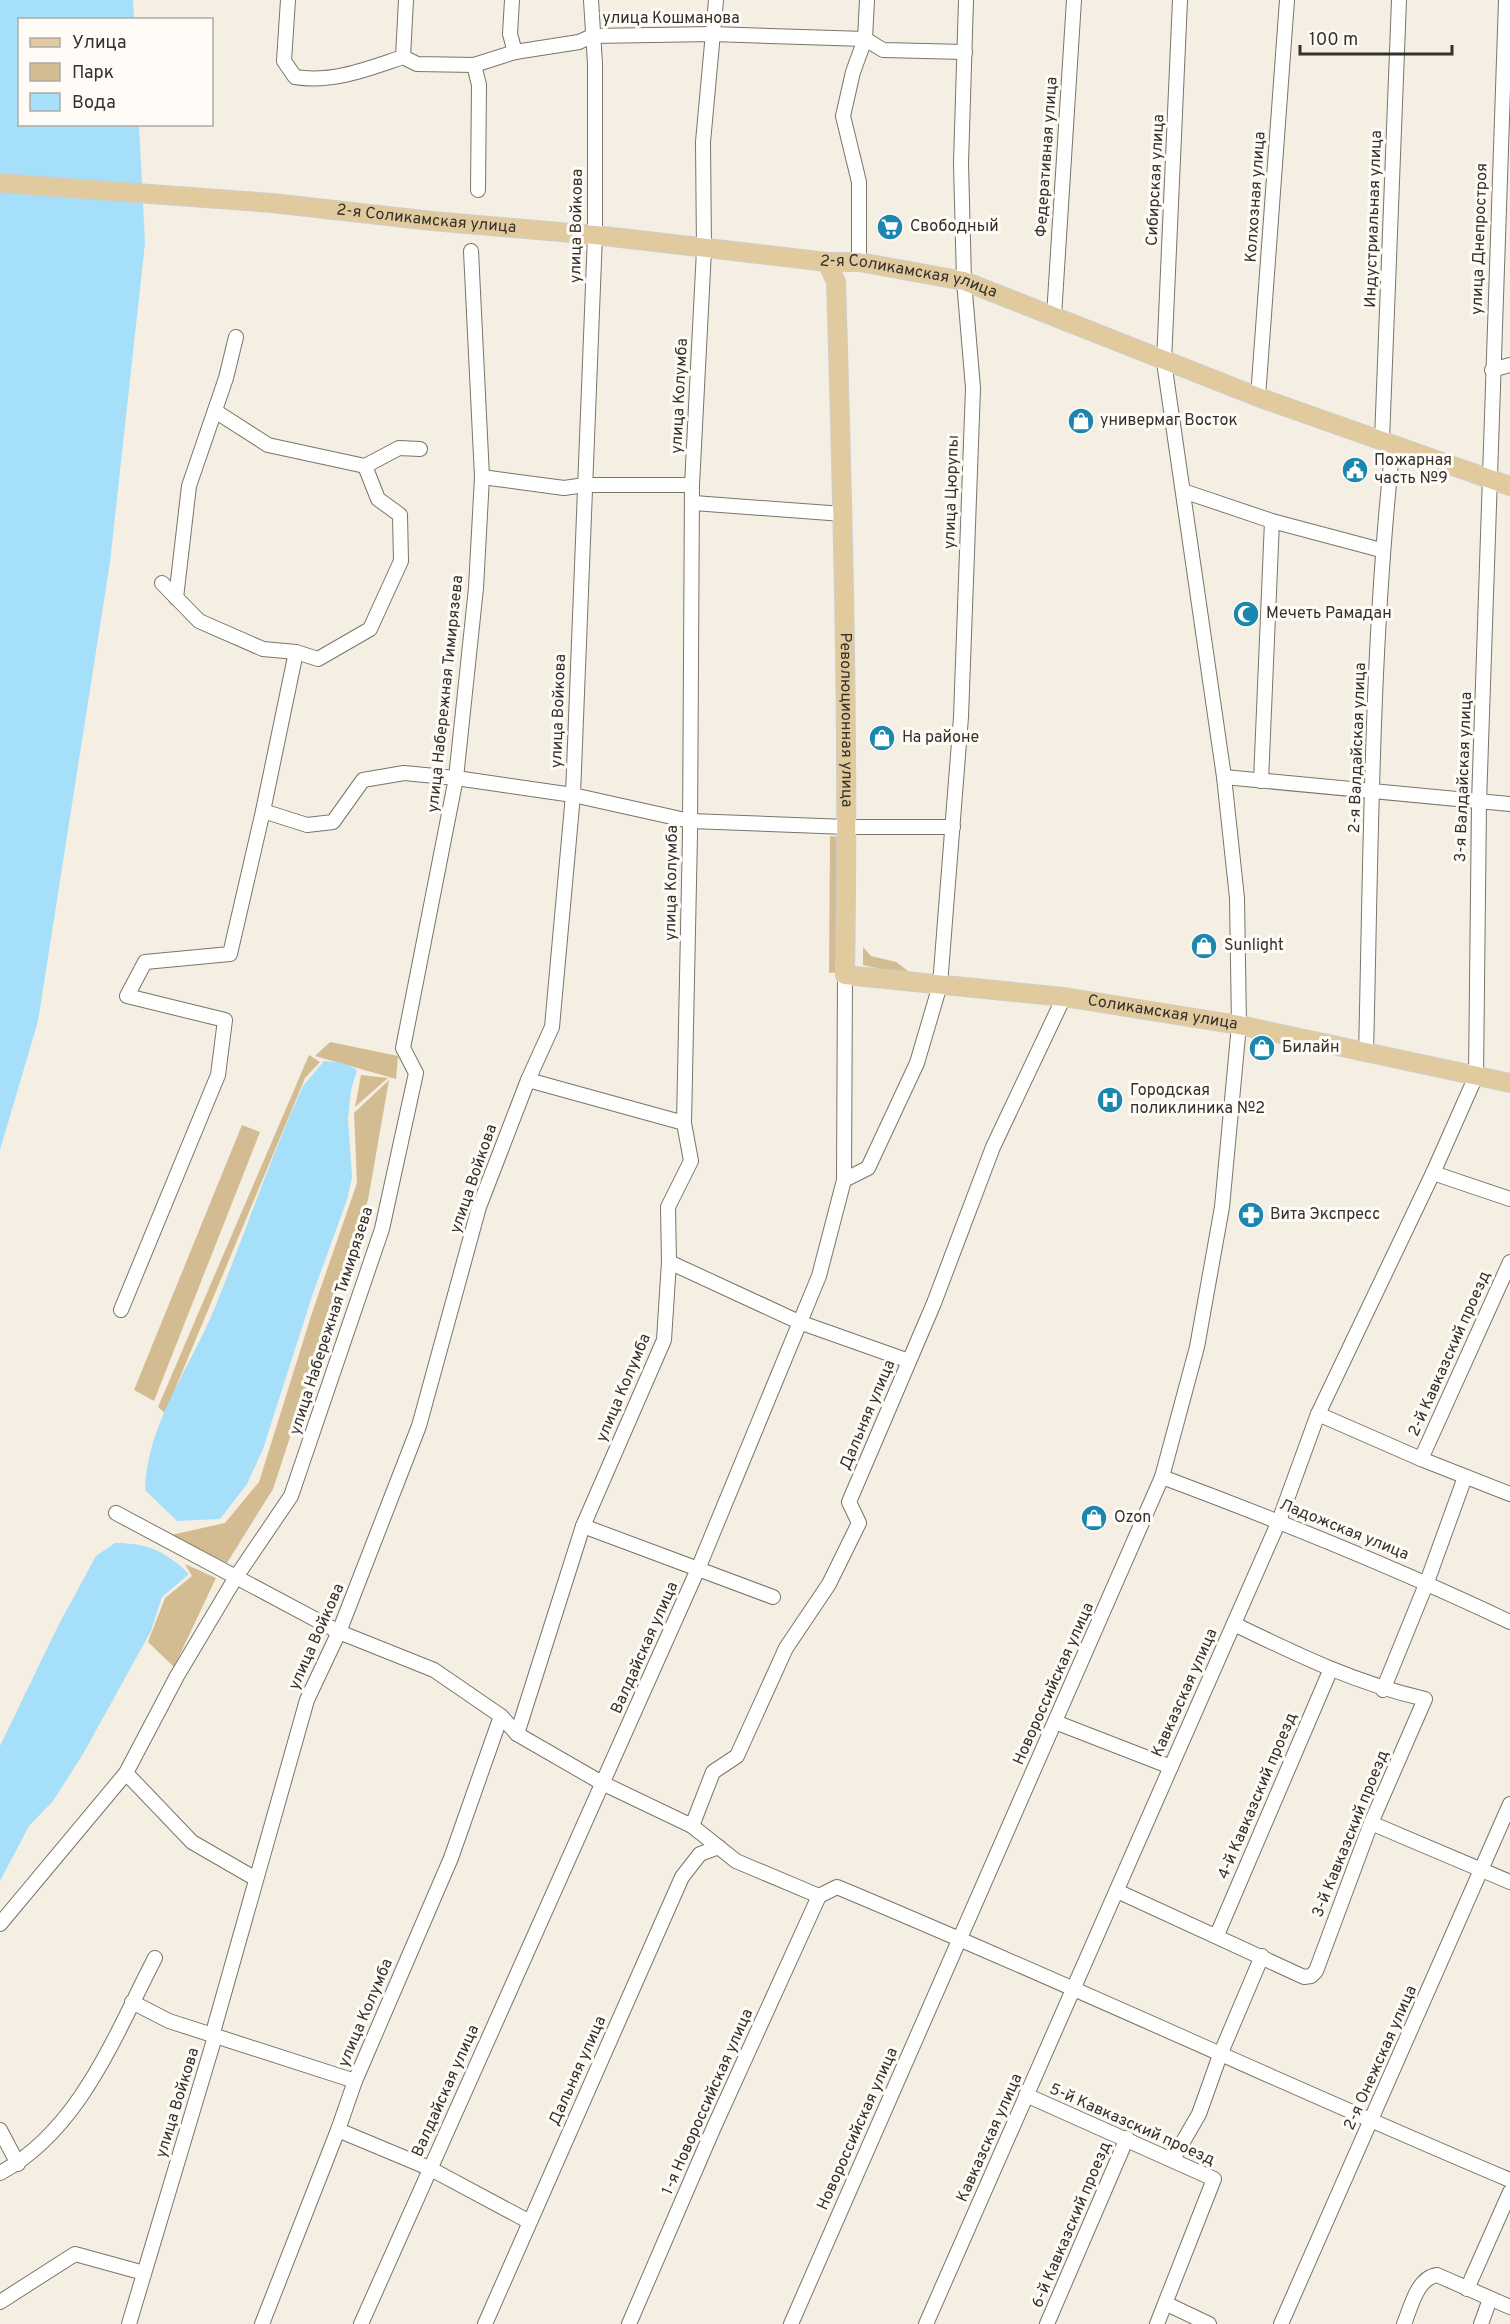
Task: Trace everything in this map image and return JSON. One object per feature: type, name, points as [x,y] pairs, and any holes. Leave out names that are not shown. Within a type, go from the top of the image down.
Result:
[{"type":"main road","name":"2-я Соликамская улица","points":[[0,183],[272,203],[432,221],[595,235],[704,250],[826,262],[859,262],[964,280],[1164,362],[1510,486]]},
{"type":"main road","name":"Революционная улица","points":[[826,262],[836,282],[843,514],[847,827],[845,975]]},
{"type":"main road","name":"Соликамская улица","points":[[845,975],[1064,998],[1239,1025],[1510,1083]]},
{"type":"street","points":[[288,0],[284,60],[295,77],[314,80],[350,74],[403,57],[406,0]]},
{"type":"street","points":[[512,0],[510,34],[515,52]]},
{"type":"street","name":"улица Войкова","points":[[129,2324],[214,2040],[212,2036],[307,1700],[339,1632],[419,1426],[479,1207],[528,1080],[552,1027],[573,795],[595,235],[595,64],[591,0]]},
{"type":"street","name":"улица Колумба","points":[[517,1734],[583,1526],[664,1340],[669,1262],[668,1207],[691,1161],[684,1123],[694,503],[692,485],[704,250],[703,142],[716,0]]},
{"type":"street","points":[[859,262],[859,182],[843,116],[853,72],[865,39],[867,0]]},
{"type":"street","name":"улица Цюрупы","points":[[940,985],[961,717],[973,388],[964,280],[960,164],[966,0]]},
{"type":"street","name":"Федеративная улица","points":[[1054,316],[1074,0]]},
{"type":"street","name":"Сибирская улица","points":[[1180,0],[1164,362],[1224,777]]},
{"type":"street","name":"Колхозная улица","points":[[1258,397],[1287,0]]},
{"type":"street","name":"Индустриальная улица","points":[[1388,442],[1400,0]]},
{"type":"street","name":"улица Днепростроя","points":[[1490,479],[1506,0]]},
{"type":"street","name":"улица Кошманова","points":[[403,57],[417,64],[474,65],[515,52],[579,42],[592,36],[712,34],[865,39],[883,50],[965,52]]},
{"type":"street","points":[[474,65],[479,85],[478,190]]},
{"type":"street","name":"улица Набережная Тимирязева","points":[[0,1924],[126,1773],[177,1676],[236,1577],[291,1496],[382,1229],[416,1073],[403,1048],[456,778],[476,588],[483,477],[471,251]]},
{"type":"street","points":[[176,598],[189,486],[215,411],[236,337]]},
{"type":"street","points":[[1492,370],[1510,364]]},
{"type":"street","points":[[215,411],[268,445],[365,466],[399,448],[420,449]]},
{"type":"street","name":"2-я Валдайская улица","points":[[1366,1054],[1372,792],[1388,442]]},
{"type":"street","points":[[162,583],[199,621],[263,649],[296,652],[318,659],[370,630],[401,561],[400,515],[378,499],[365,466]]},
{"type":"street","points":[[483,477],[564,488],[585,484],[692,485]]},
{"type":"street","name":"3-я Валдайская улица","points":[[1476,1076],[1479,803],[1490,479]]},
{"type":"street","points":[[1183,491],[1272,521],[1382,550]]},
{"type":"street","points":[[694,503],[843,514]]},
{"type":"street","points":[[1261,781],[1272,521]]},
{"type":"street","points":[[120,1310],[218,1075],[225,1020],[127,996],[145,962],[230,954],[296,652]]},
{"type":"street","points":[[263,811],[306,825],[333,822],[363,780],[404,773],[573,795],[690,821],[847,827],[953,827]]},
{"type":"street","points":[[1224,777],[1479,803],[1510,804]]},
{"type":"street","name":"Новороссийская улица","points":[[793,2323],[1162,1477],[1197,1347],[1222,1207],[1239,1025],[1237,898],[1224,777]]},
{"type":"street","name":"Революционная улица","points":[[844,1180],[845,975]]},
{"type":"street","points":[[844,1180],[868,1168],[917,1063],[940,985]]},
{"type":"street","name":"Дальняя улица","points":[[692,1826],[713,1772],[737,1756],[786,1648],[829,1584],[859,1522],[849,1502],[934,1303],[993,1147],[1064,998]]},
{"type":"street","name":"Кавказская улица","points":[[926,2324],[1280,1521],[1318,1414],[1433,1173],[1476,1076]]},
{"type":"street","points":[[528,1080],[684,1123]]},
{"type":"street","points":[[1433,1173],[1510,1199]]},
{"type":"street","name":"Валдайская улица","points":[[361,2324],[698,1569],[819,1276],[844,1180]]},
{"type":"street","points":[[669,1262],[799,1322],[909,1361]]},
{"type":"street","name":"2-й Кавказский проезд","points":[[1421,1459],[1510,1262]]},
{"type":"street","points":[[1318,1414],[1421,1459],[1510,1494]]},
{"type":"street","name":"Ладожская улица","points":[[1162,1477],[1280,1521],[1427,1582],[1510,1622]]},
{"type":"street","points":[[1383,1690],[1427,1582],[1465,1477]]},
{"type":"street","points":[[117,1513],[339,1632],[434,1670],[501,1716],[517,1734],[602,1784],[692,1826],[736,1861],[819,1896],[837,1887],[959,1938],[1220,2055],[1510,2180]]},
{"type":"street","points":[[583,1526],[773,1597]]},
{"type":"street","name":"3-й Кавказский проезд","points":[[1117,1891],[1217,1935],[1304,1977],[1311,1976],[1316,1971],[1371,1823],[1425,1699],[1383,1690],[1330,1671],[1234,1624]]},
{"type":"street","name":"4-й Кавказский проезд","points":[[1217,1935],[1330,1671]]},
{"type":"street","name":"улица Колумба","points":[[262,2324],[339,2130],[355,2081],[451,1858],[501,1716]]},
{"type":"street","points":[[1055,1722],[1171,1767]]},
{"type":"street","points":[[126,1773],[192,1842],[256,1879]]},
{"type":"street","name":"2-я Онежская улица","points":[[1281,2324],[1510,1804]]},
{"type":"street","points":[[1371,1823],[1482,1868],[1510,1882]]},
{"type":"street","name":"Дальняя улица","points":[[485,2324],[528,2221],[682,1877],[700,1854],[719,1847]]},
{"type":"street","name":"1-я Новороссийская улица","points":[[629,2324],[714,2127],[819,1896]]},
{"type":"street","points":[[1173,2159],[1199,2114],[1220,2055],[1262,1956]]},
{"type":"street","points":[[0,2173],[18,2164],[61,2124],[98,2069],[155,1958]]},
{"type":"street","points":[[132,2002],[169,2021],[355,2081]]},
{"type":"street","name":"5-й Кавказский проезд","points":[[1026,2095],[1214,2179],[1167,2304],[1157,2324]]},
{"type":"street","points":[[0,2130],[18,2164]]},
{"type":"street","points":[[339,2130],[429,2168],[528,2221]]},
{"type":"street","name":"6-й Кавказский проезд","points":[[1047,2324],[1126,2138]]},
{"type":"street","points":[[1467,2289],[1510,2192]]},
{"type":"street","points":[[0,2302],[75,2254],[144,2273]]},
{"type":"street","points":[[1404,2324],[1422,2283],[1428,2276],[1437,2275],[1510,2307]]},
{"type":"street","points":[[1481,2324],[1490,2299]]},
{"type":"street","points":[[1167,2304],[1209,2324]]},
{"type":"green space","points":[[830,836],[838,837],[839,972],[829,973]]},
{"type":"green space","points":[[863,947],[871,956],[896,962],[916,977],[863,965]]},
{"type":"green space","points":[[330,1042],[398,1056],[396,1079],[315,1056]]},
{"type":"green space","points":[[309,1055],[320,1062],[305,1078],[165,1413],[158,1407]]},
{"type":"green space","points":[[361,1075],[388,1078],[355,1107]]},
{"type":"green space","points":[[389,1080],[368,1200],[273,1489],[227,1563],[171,1535],[225,1523],[259,1482],[312,1313],[357,1183],[354,1113]]},
{"type":"green space","points":[[242,1125],[260,1132],[154,1401],[134,1390]]},
{"type":"green space","points":[[185,1564],[216,1578],[174,1667],[148,1642],[165,1598],[192,1576]]},
{"type":"water","points":[[0,0],[133,0],[134,18],[18,18],[18,126],[139,126],[145,243],[110,562],[38,1021],[0,1150]]},
{"type":"water","points":[[324,1061],[344,1063],[357,1070],[351,1090],[348,1119],[352,1177],[347,1200],[313,1293],[263,1449],[247,1484],[220,1519],[177,1521],[145,1490],[153,1442],[172,1396],[215,1307],[303,1086]]},
{"type":"water","points":[[115,1543],[127,1543],[155,1550],[172,1559],[189,1574],[162,1597],[151,1631],[83,1754],[53,1801],[29,1826],[0,1881],[0,1746],[58,1626],[96,1556]]},
{"type":"place","name":"Свободный","points":[[890,227]]},
{"type":"place","name":"универмаг Восток","points":[[1081,421]]},
{"type":"place","name":"Пожарная часть №9","points":[[1355,470]]},
{"type":"place","name":"Мечеть Рамадан","points":[[1246,614]]},
{"type":"place","name":"На районе","points":[[882,738]]},
{"type":"place","name":"Sunlight","points":[[1204,946]]},
{"type":"place","name":"Билайн","points":[[1262,1048]]},
{"type":"place","name":"Городская поликлиника №2","points":[[1110,1100]]},
{"type":"place","name":"Вита Экспресс","points":[[1251,1215]]},
{"type":"place","name":"Ozon","points":[[1094,1518]]}]
